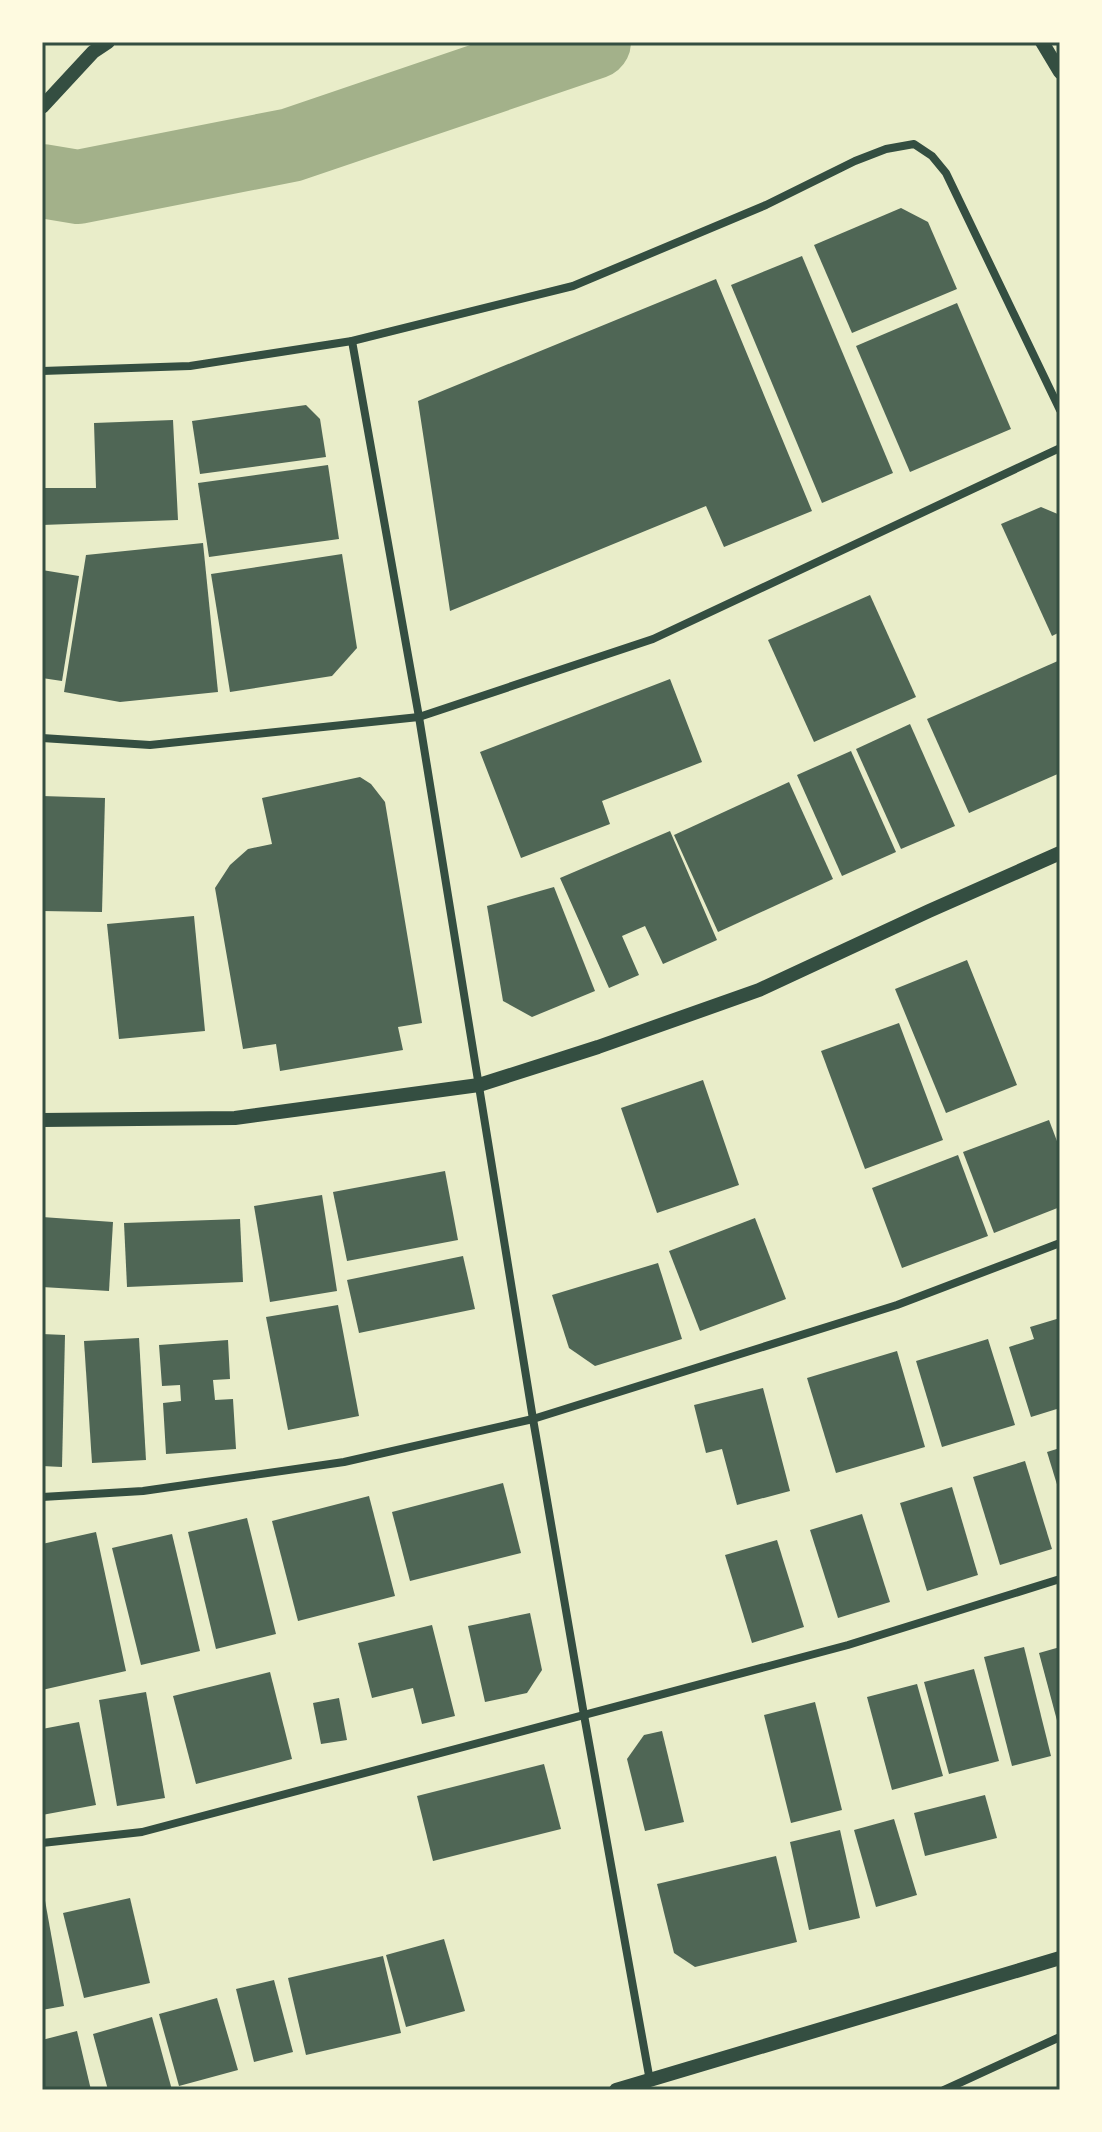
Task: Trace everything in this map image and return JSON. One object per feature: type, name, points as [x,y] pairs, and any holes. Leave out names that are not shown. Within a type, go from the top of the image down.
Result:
[{"type":"street","points":[[42,107],[93,52],[108,42]]},
{"type":"street","points":[[1042,42],[1060,72]]},
{"type":"street","points":[[42,371],[190,366],[352,341],[573,286],[766,205],[855,161],[886,149],[914,144],[932,156],[946,173],[1060,410]]},
{"type":"street","points":[[352,341],[419,717],[533,1419],[650,2081]]},
{"type":"street","points":[[42,738],[150,745],[419,717],[653,639],[1060,448]]},
{"type":"street","points":[[42,1120],[235,1118],[479,1085],[759,990],[1060,853]]},
{"type":"street","points":[[42,1497],[143,1491],[344,1462],[533,1419],[897,1305],[1060,1243]]},
{"type":"street","points":[[42,1843],[142,1832],[848,1645],[1060,1579]]},
{"type":"street","points":[[616,2090],[1060,1958]]},
{"type":"street","points":[[944,2090],[1060,2037]]},
{"type":"building","points":[[901,208],[928,222],[957,289],[852,333],[814,245]]},
{"type":"building","points":[[802,256],[893,473],[822,503],[731,285]]},
{"type":"building","points":[[716,279],[812,511],[724,547],[706,506],[450,611],[418,401]]},
{"type":"building","points":[[957,303],[1011,429],[910,472],[856,346]]},
{"type":"building","points":[[306,405],[320,419],[326,457],[200,474],[192,421]]},
{"type":"building","points":[[173,420],[178,520],[42,525],[42,488],[96,488],[94,423]]},
{"type":"building","points":[[328,465],[339,539],[209,557],[198,483]]},
{"type":"building","points":[[1041,507],[1060,515],[1060,632],[1052,636],[1001,524]]},
{"type":"building","points":[[203,543],[218,692],[120,702],[64,692],[86,555]]},
{"type":"building","points":[[342,554],[357,648],[332,676],[230,692],[211,574]]},
{"type":"building","points":[[42,570],[79,576],[62,681],[42,678]]},
{"type":"building","points":[[870,595],[916,697],[814,742],[768,640]]},
{"type":"building","points":[[1060,660],[1060,773],[969,813],[927,719]]},
{"type":"building","points":[[670,679],[702,762],[602,801],[610,824],[521,858],[480,752]]},
{"type":"building","points":[[910,724],[955,826],[901,849],[856,749]]},
{"type":"building","points":[[851,751],[896,852],[842,876],[797,775]]},
{"type":"building","points":[[360,777],[371,784],[385,802],[422,1023],[398,1027],[403,1050],[280,1071],[276,1044],[243,1049],[215,888],[230,865],[248,849],[272,844],[262,798]]},
{"type":"building","points":[[789,782],[833,879],[718,932],[674,835]]},
{"type":"building","points":[[42,796],[105,798],[102,912],[42,911]]},
{"type":"building","points":[[670,831],[717,940],[663,964],[645,926],[622,936],[639,975],[609,988],[560,878]]},
{"type":"building","points":[[554,887],[595,991],[532,1017],[503,1001],[487,906]]},
{"type":"building","points":[[194,916],[205,1031],[119,1039],[107,924]]},
{"type":"building","points":[[967,960],[1017,1085],[946,1113],[895,989]]},
{"type":"building","points":[[899,1023],[943,1140],[865,1169],[821,1051]]},
{"type":"building","points":[[703,1080],[739,1185],[657,1213],[621,1108]]},
{"type":"building","points":[[1049,1120],[1060,1149],[1060,1207],[994,1233],[963,1152]]},
{"type":"building","points":[[958,1155],[988,1236],[902,1268],[872,1188]]},
{"type":"building","points":[[445,1171],[458,1240],[347,1261],[333,1192]]},
{"type":"building","points":[[322,1195],[337,1291],[270,1302],[254,1206]]},
{"type":"building","points":[[42,1217],[113,1222],[109,1291],[42,1287]]},
{"type":"building","points":[[755,1218],[786,1299],[700,1331],[669,1251]]},
{"type":"building","points":[[240,1219],[243,1282],[127,1287],[124,1223]]},
{"type":"building","points":[[463,1256],[475,1309],[359,1333],[347,1280]]},
{"type":"building","points":[[658,1263],[682,1339],[595,1366],[569,1348],[552,1295]]},
{"type":"building","points":[[338,1305],[359,1416],[288,1430],[266,1317]]},
{"type":"building","points":[[1060,1318],[1060,1408],[1031,1417],[1009,1347],[1034,1339],[1030,1327]]},
{"type":"building","points":[[42,1334],[65,1335],[62,1467],[42,1466]]},
{"type":"building","points":[[139,1338],[146,1460],[92,1463],[84,1341]]},
{"type":"building","points":[[988,1339],[1015,1425],[942,1447],[916,1361]]},
{"type":"building","points":[[228,1340],[230,1379],[213,1380],[215,1400],[233,1399],[236,1449],[166,1454],[163,1403],[181,1401],[180,1385],[162,1386],[159,1345]]},
{"type":"building","points":[[897,1351],[925,1447],[836,1473],[807,1378]]},
{"type":"building","points":[[763,1388],[790,1491],[737,1505],[722,1449],[706,1453],[694,1405]]},
{"type":"building","points":[[1060,1448],[1060,1491],[1059,1491],[1047,1452]]},
{"type":"building","points":[[1025,1461],[1052,1549],[1000,1565],[973,1477]]},
{"type":"building","points":[[503,1483],[521,1553],[410,1581],[392,1512]]},
{"type":"building","points":[[952,1487],[978,1575],[927,1591],[900,1503]]},
{"type":"building","points":[[369,1496],[395,1596],[298,1621],[272,1521]]},
{"type":"building","points":[[862,1514],[890,1602],[838,1618],[810,1530]]},
{"type":"building","points":[[247,1518],[276,1634],[216,1649],[188,1532]]},
{"type":"building","points":[[96,1532],[126,1671],[42,1690],[42,1544]]},
{"type":"building","points":[[172,1534],[200,1651],[141,1665],[112,1548]]},
{"type":"building","points":[[777,1540],[804,1627],[752,1643],[725,1555]]},
{"type":"building","points":[[530,1613],[542,1670],[527,1693],[485,1702],[468,1626]]},
{"type":"building","points":[[432,1625],[455,1716],[422,1724],[413,1688],[372,1698],[358,1643]]},
{"type":"building","points":[[1024,1647],[1051,1756],[1012,1766],[984,1657]]},
{"type":"building","points":[[1060,1647],[1060,1727],[1059,1728],[1039,1653]]},
{"type":"building","points":[[974,1669],[999,1761],[949,1774],[924,1682]]},
{"type":"building","points":[[270,1672],[292,1759],[196,1784],[173,1696]]},
{"type":"building","points":[[917,1684],[943,1776],[892,1790],[867,1697]]},
{"type":"building","points":[[146,1692],[165,1798],[117,1806],[99,1700]]},
{"type":"building","points":[[339,1698],[347,1740],[321,1744],[313,1703]]},
{"type":"building","points":[[815,1702],[842,1810],[791,1823],[764,1715]]},
{"type":"building","points":[[79,1722],[96,1805],[42,1815],[42,1729]]},
{"type":"building","points":[[662,1731],[684,1822],[645,1831],[627,1759],[644,1735]]},
{"type":"building","points":[[544,1764],[561,1829],[433,1861],[417,1796]]},
{"type":"building","points":[[985,1795],[997,1838],[925,1856],[914,1813]]},
{"type":"building","points":[[894,1819],[917,1895],[876,1907],[854,1830]]},
{"type":"building","points":[[840,1830],[860,1918],[809,1930],[790,1842]]},
{"type":"building","points":[[776,1856],[797,1942],[695,1967],[674,1953],[657,1884]]},
{"type":"building","points":[[42,1896],[64,2006],[42,2010]]},
{"type":"building","points":[[130,1898],[150,1983],[84,1998],[63,1913]]},
{"type":"building","points":[[444,1939],[465,2011],[406,2027],[386,1955]]},
{"type":"building","points":[[383,1956],[401,2033],[306,2055],[288,1978]]},
{"type":"building","points":[[274,1980],[293,2052],[254,2062],[236,1989]]},
{"type":"building","points":[[217,1998],[238,2070],[179,2086],[159,2014]]},
{"type":"building","points":[[152,2017],[172,2090],[108,2090],[93,2034]]},
{"type":"building","points":[[77,2031],[91,2090],[45,2090],[42,2040]]},
{"type":"waterway","points":[[42,181],[78,187],[291,145],[594,42]]}]
